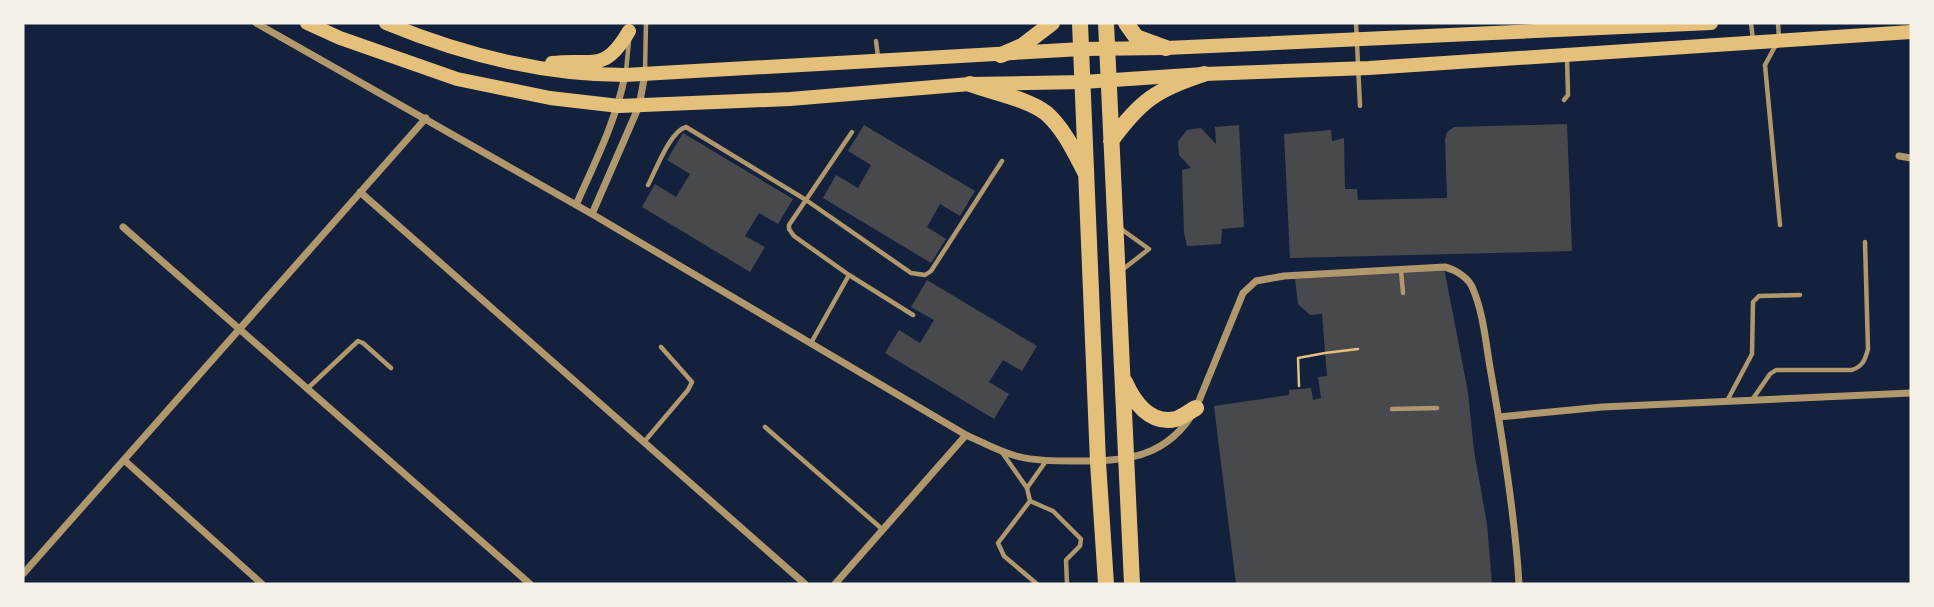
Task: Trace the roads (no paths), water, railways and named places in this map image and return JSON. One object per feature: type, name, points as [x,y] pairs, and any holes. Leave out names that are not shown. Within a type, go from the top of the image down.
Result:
[{"type":"main road","points":[[307,23],[351,42],[457,79],[550,98],[619,106],[790,99],[970,85],[1357,68],[1911,32]]},
{"type":"main road","points":[[386,23],[448,44],[529,66],[600,75],[1082,49],[1166,48],[1711,23]]},
{"type":"main road","points":[[1001,55],[1022,46],[1052,23]]},
{"type":"main road","points":[[1080,23],[1098,462],[1106,584]]},
{"type":"main road","points":[[1106,23],[1132,584]]},
{"type":"main road","points":[[1126,23],[1136,37],[1166,48]]},
{"type":"main road","points":[[529,66],[556,62],[594,62],[607,58],[618,50],[630,27]]},
{"type":"main road","points":[[1111,141],[1131,115],[1150,98],[1174,83],[1204,74]]},
{"type":"main road","points":[[970,85],[1028,104],[1047,114],[1063,132],[1088,177]]},
{"type":"main road","points":[[1122,377],[1142,410],[1159,419],[1176,419],[1196,408]]},
{"type":"street","points":[[256,23],[593,214],[966,435],[1001,451],[1047,461],[1126,460],[1160,447],[1175,437],[1196,408],[1241,299],[1252,283],[1284,276],[1401,269],[1445,267],[1455,271],[1473,287],[1483,328],[1499,417],[1519,584]]},
{"type":"street","points":[[593,214],[639,106],[645,74]]},
{"type":"street","points":[[576,205],[619,106],[625,75]]},
{"type":"street","points":[[23,574],[426,118]]},
{"type":"street","points":[[1899,156],[1911,158]]},
{"type":"street","points":[[360,192],[805,584]]},
{"type":"street","points":[[122,227],[530,584]]},
{"type":"street","points":[[1499,417],[1602,407],[1911,393]]},
{"type":"street","points":[[835,584],[966,435]]},
{"type":"street","points":[[124,460],[262,584]]},
{"type":"lane","points":[[645,74],[646,23]]},
{"type":"lane","points":[[1356,23],[1360,106]]},
{"type":"lane","points":[[1751,23],[1753,41]]},
{"type":"lane","points":[[1778,23],[1779,39],[1765,65],[1780,225]]},
{"type":"lane","points":[[625,75],[630,27]]},
{"type":"lane","points":[[876,41],[878,61]]},
{"type":"lane","points":[[1564,100],[1568,95],[1566,54]]},
{"type":"lane","points":[[648,186],[673,136],[680,129],[687,127],[806,201],[911,272],[925,275],[931,271],[1002,161]]},
{"type":"lane","points":[[852,132],[789,229],[794,236],[849,275],[913,315]]},
{"type":"lane","points":[[1115,225],[1149,249],[1118,273]]},
{"type":"lane","points":[[1751,400],[1776,370],[1852,370],[1860,367],[1866,360],[1865,242]]},
{"type":"lane","points":[[1401,269],[1403,293]]},
{"type":"lane","points":[[811,344],[849,275]]},
{"type":"lane","points":[[1727,402],[1752,354],[1755,299],[1759,296],[1800,295]]},
{"type":"lane","points":[[307,389],[358,341],[391,368]]},
{"type":"lane","points":[[644,442],[692,383],[661,347]]},
{"type":"lane","points":[[1392,409],[1437,408]]},
{"type":"lane","points":[[765,427],[883,529]]},
{"type":"lane","points":[[1001,451],[1027,488],[1030,501]]},
{"type":"lane","points":[[1027,488],[1047,461]]},
{"type":"lane","points":[[1030,501],[1053,511],[1080,537],[1081,543],[1066,560],[1067,584]]},
{"type":"lane","points":[[1030,501],[998,543],[1004,556],[1037,584]]}]
